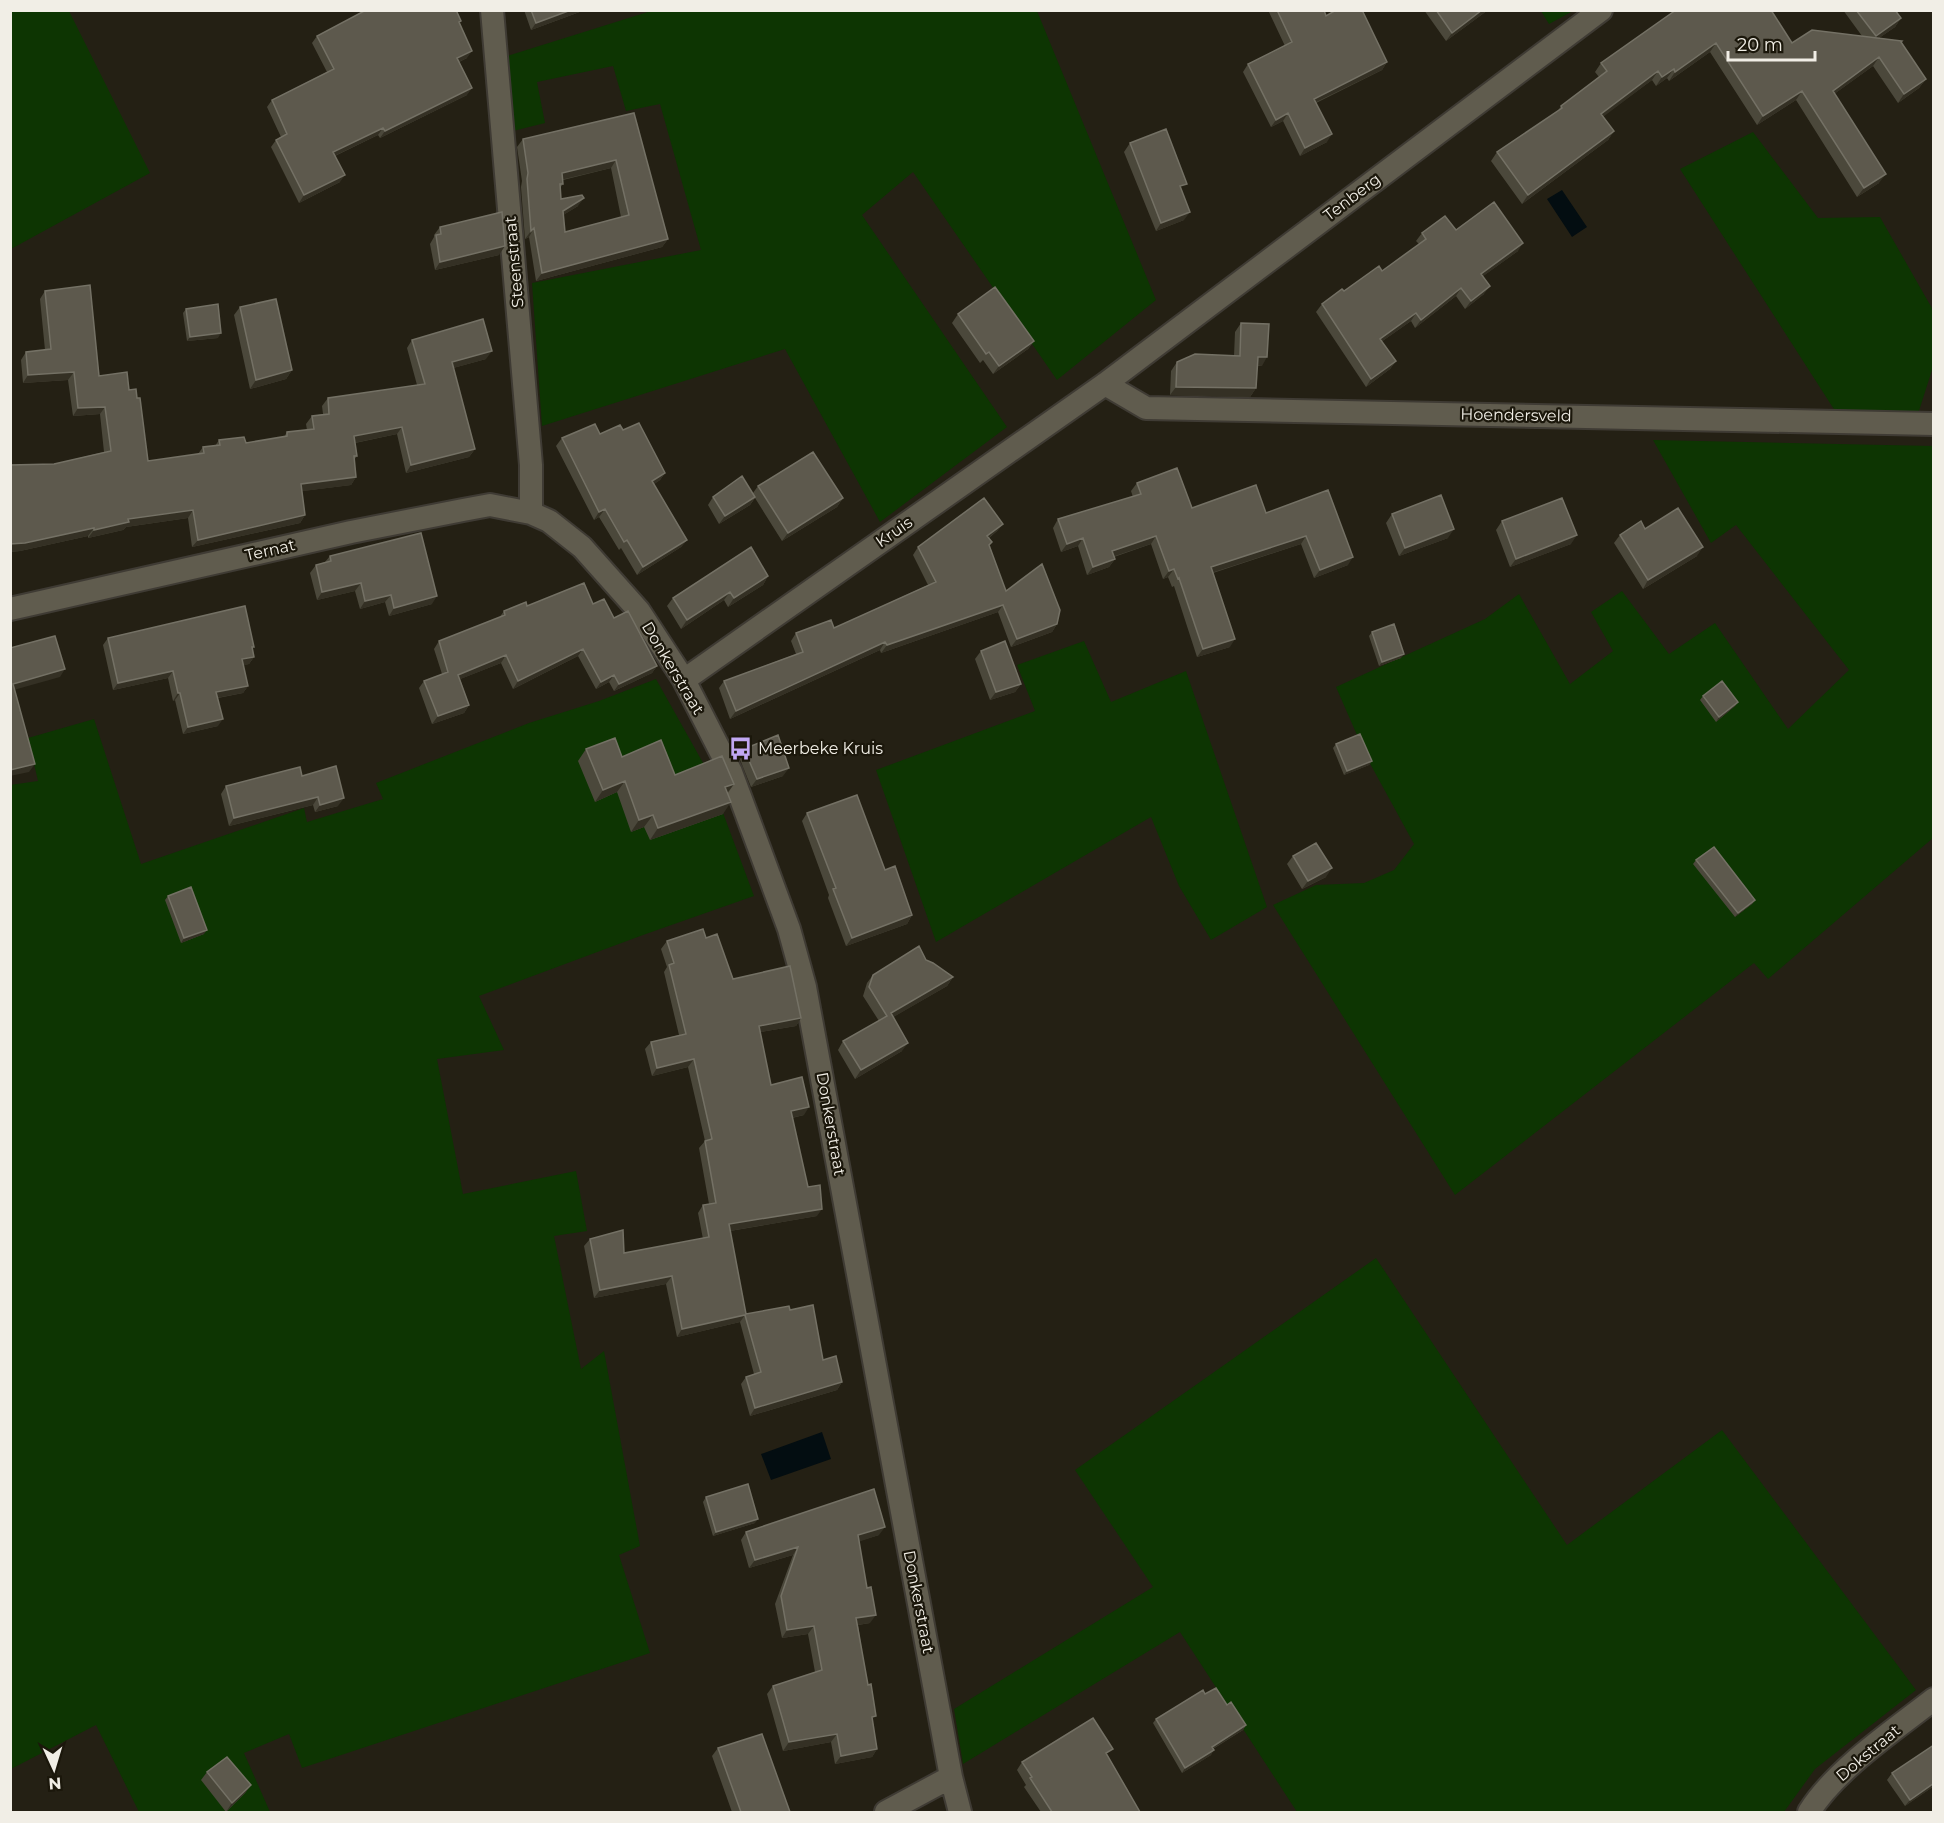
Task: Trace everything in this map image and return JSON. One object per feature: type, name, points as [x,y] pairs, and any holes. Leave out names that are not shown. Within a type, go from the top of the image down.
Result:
[{"type":"street","name":"Steenstraat","points":[[492,10],[531,465],[531,513]]},
{"type":"street","name":"Tenberg","points":[[1105,384],[1601,10]]},
{"type":"street","name":"Hoendersveld","points":[[1105,384],[1146,408],[1934,423]]},
{"type":"street","name":"Kruis","points":[[684,680],[1105,384]]},
{"type":"street","name":"Ternat","points":[[10,609],[351,532],[490,505],[531,513]]},
{"type":"street","name":"Donkerstraat","points":[[531,513],[549,522],[582,547],[639,611],[684,680],[731,772],[789,929],[806,987],[951,1777],[960,1812]]},
{"type":"street","name":"Dokstraat","points":[[1809,1812],[1841,1774],[1934,1699]]},
{"type":"street","points":[[886,1812],[951,1777]]},
{"type":"green space","points":[[11,10],[69,11],[150,173],[11,249]]},
{"type":"green space","points":[[651,11],[1037,11],[1156,300],[1057,380],[913,172],[862,215],[1007,427],[880,522],[785,349],[542,426],[532,283],[701,250],[660,104],[626,111],[613,66],[537,82],[545,123],[513,131],[507,56]]},
{"type":"green space","points":[[1541,11],[1573,11],[1549,24]]},
{"type":"green space","points":[[1753,132],[1818,218],[1880,217],[1933,310],[1933,367],[1917,417],[1837,414],[1680,169]]},
{"type":"green space","points":[[1653,440],[1933,446],[1933,838],[1768,979],[1754,963],[1455,1195],[1273,905],[1316,885],[1364,883],[1394,870],[1414,844],[1367,758],[1336,687],[1485,619],[1519,594],[1570,684],[1613,651],[1591,612],[1622,591],[1669,654],[1715,623],[1788,729],[1849,670],[1736,525],[1711,543]]},
{"type":"green space","points":[[1084,641],[1111,702],[1186,671],[1267,907],[1211,940],[1179,886],[1151,817],[936,942],[876,770],[1035,711],[1017,665]]},
{"type":"green space","points":[[656,679],[707,770],[754,896],[479,996],[504,1050],[437,1059],[463,1194],[576,1171],[587,1231],[554,1236],[581,1369],[604,1351],[640,1546],[619,1555],[650,1653],[302,1768],[289,1734],[244,1753],[270,1812],[139,1812],[96,1725],[11,1769],[10,785],[38,781],[28,738],[94,719],[141,864],[304,808],[307,822],[383,799],[376,783],[529,723],[599,701]]},
{"type":"green space","points":[[1376,1258],[1567,1545],[1722,1430],[1916,1690],[1815,1769],[1784,1812],[1297,1812],[1180,1632],[963,1764],[954,1709],[1153,1587],[1075,1470]]},
{"type":"shaded area","points":[[1562,190],[1587,227],[1572,237],[1547,199]]},
{"type":"shaded area","points":[[822,1432],[831,1459],[771,1480],[761,1454]]},
{"type":"building","points":[[366,10],[456,10],[472,51],[457,58],[472,88],[385,131],[383,128],[333,152],[345,175],[304,195],[276,140],[287,134],[272,100],[334,69],[317,36]]},
{"type":"building","points":[[531,10],[571,10],[536,23]]},
{"type":"building","points":[[1277,10],[1324,10],[1326,16],[1336,10],[1362,10],[1387,62],[1314,99],[1332,134],[1305,148],[1288,113],[1276,120],[1248,64],[1292,42]]},
{"type":"building","points":[[1436,10],[1482,10],[1452,33]]},
{"type":"building","points":[[1676,10],[1771,10],[1792,43],[1812,30],[1902,41],[1926,79],[1904,94],[1879,57],[1833,91],[1886,174],[1864,188],[1802,91],[1763,116],[1716,43],[1675,72],[1674,69],[1662,77],[1658,71],[1601,114],[1614,131],[1528,195],[1497,152],[1562,108],[1561,106],[1607,71],[1601,63]]},
{"type":"building","points":[[1856,10],[1895,10],[1901,18],[1876,36]]},
{"type":"building","points":[[634,113],[668,239],[542,273],[534,228],[531,231],[528,173],[523,139]],"holes":[[[616,160],[629,215],[565,232],[563,211],[584,198],[582,195],[561,199],[562,173]]]},
{"type":"building","points":[[1166,129],[1187,184],[1180,186],[1190,212],[1161,223],[1130,143]]},
{"type":"building","points":[[1494,202],[1523,243],[1481,274],[1490,286],[1471,301],[1461,288],[1421,320],[1416,313],[1380,339],[1396,361],[1371,379],[1322,304],[1379,266],[1382,271],[1426,239],[1422,233],[1445,216],[1456,230]]},
{"type":"building","points":[[502,212],[505,246],[440,262],[436,235],[441,234],[440,227]]},
{"type":"building","points":[[90,285],[99,376],[127,372],[129,390],[136,389],[137,398],[140,398],[148,461],[204,453],[203,447],[220,445],[219,440],[244,437],[246,443],[287,436],[287,432],[314,429],[312,416],[329,414],[328,398],[425,384],[412,340],[483,319],[492,351],[452,362],[475,449],[411,465],[402,427],[354,436],[357,456],[354,456],[356,477],[301,484],[305,515],[198,540],[193,510],[128,519],[129,522],[94,530],[94,528],[25,543],[10,544],[10,465],[54,464],[111,451],[105,407],[78,408],[74,372],[28,375],[26,352],[51,349],[45,291]]},
{"type":"building","points":[[995,287],[1034,341],[999,366],[989,352],[986,354],[958,314]]},
{"type":"building","points":[[276,299],[292,370],[256,380],[240,307]]},
{"type":"building","points":[[218,304],[221,333],[190,337],[186,309]]},
{"type":"building","points":[[1241,323],[1269,324],[1267,357],[1258,357],[1256,388],[1176,387],[1177,362],[1195,354],[1240,356]]},
{"type":"building","points":[[639,423],[665,473],[652,481],[687,540],[643,567],[627,540],[624,542],[605,509],[599,512],[562,438],[595,424],[600,434],[620,425],[623,430]]},
{"type":"building","points":[[813,452],[843,498],[788,533],[758,486]]},
{"type":"building","points":[[1177,468],[1192,508],[1256,485],[1266,513],[1328,490],[1353,557],[1320,570],[1306,536],[1211,567],[1235,639],[1203,649],[1179,578],[1174,569],[1169,571],[1156,536],[1112,551],[1115,559],[1093,567],[1083,538],[1067,544],[1058,519],[1141,494],[1137,483]]},
{"type":"building","points":[[742,476],[755,497],[725,516],[713,497]]},
{"type":"building","points":[[1441,495],[1454,529],[1405,548],[1392,514]]},
{"type":"building","points":[[984,498],[1003,524],[987,536],[992,542],[989,545],[1006,591],[1042,564],[1060,610],[1057,624],[1017,639],[1003,605],[887,645],[885,642],[736,711],[724,681],[803,652],[796,633],[831,620],[834,628],[936,582],[918,547]]},
{"type":"building","points":[[1562,498],[1577,535],[1516,559],[1502,521]]},
{"type":"building","points":[[1678,508],[1703,547],[1648,580],[1620,535],[1641,521],[1645,529]]},
{"type":"building","points":[[421,533],[437,596],[394,608],[391,595],[365,601],[361,583],[322,592],[316,565],[331,561],[330,556]]},
{"type":"building","points":[[751,547],[768,576],[734,598],[730,592],[687,620],[673,598]]},
{"type":"building","points":[[584,583],[593,604],[604,599],[614,618],[628,611],[657,666],[619,684],[614,675],[601,682],[583,649],[518,681],[506,655],[458,675],[469,705],[438,716],[424,681],[448,672],[439,641],[505,615],[504,611],[526,602],[527,606]]},
{"type":"building","points":[[245,606],[254,657],[242,659],[248,686],[216,692],[223,719],[188,727],[173,671],[118,683],[108,638]]},
{"type":"building","points":[[1394,624],[1404,654],[1382,662],[1372,632]]},
{"type":"building","points":[[55,636],[65,669],[13,684],[35,764],[10,770],[10,648]]},
{"type":"building","points":[[1005,641],[1021,684],[996,692],[981,651]]},
{"type":"building","points":[[1722,681],[1738,702],[1719,717],[1703,696]]},
{"type":"building","points":[[1360,734],[1372,761],[1347,771],[1336,744]]},
{"type":"building","points":[[778,735],[789,768],[757,779],[744,749]]},
{"type":"building","points":[[615,738],[622,757],[661,740],[675,775],[722,756],[734,784],[725,787],[731,802],[658,828],[653,815],[639,820],[625,781],[603,790],[586,749]]},
{"type":"building","points":[[336,766],[344,798],[320,805],[318,797],[234,818],[226,786],[300,767],[302,776]]},
{"type":"building","points":[[857,795],[885,870],[895,866],[912,915],[852,938],[833,889],[836,888],[807,813]]},
{"type":"building","points":[[1316,843],[1332,868],[1308,881],[1293,856]]},
{"type":"building","points":[[1714,847],[1755,900],[1738,913],[1696,860]]},
{"type":"building","points":[[191,887],[207,930],[184,938],[168,896]]},
{"type":"building","points":[[703,929],[706,938],[717,934],[733,979],[790,966],[801,1018],[759,1026],[771,1085],[802,1077],[809,1107],[791,1111],[808,1187],[820,1185],[822,1209],[729,1224],[746,1314],[789,1306],[790,1310],[813,1305],[823,1360],[836,1356],[842,1382],[755,1408],[746,1377],[761,1372],[745,1315],[682,1329],[672,1276],[600,1290],[590,1239],[623,1230],[624,1253],[709,1237],[703,1205],[716,1203],[705,1141],[712,1139],[694,1059],[657,1068],[651,1042],[686,1034],[669,965],[674,963],[667,941]]},
{"type":"building","points":[[919,946],[926,960],[953,977],[891,1013],[908,1043],[861,1070],[843,1041],[887,1016],[869,987],[873,975]]},
{"type":"building","points":[[748,1484],[758,1519],[716,1532],[706,1497]]},
{"type":"building","points":[[874,1489],[885,1527],[858,1535],[867,1588],[871,1587],[876,1615],[856,1618],[868,1685],[871,1684],[876,1716],[872,1717],[877,1749],[841,1756],[837,1734],[789,1742],[773,1686],[822,1670],[814,1626],[787,1630],[781,1596],[798,1547],[755,1560],[746,1532]]},
{"type":"building","points":[[1216,1688],[1227,1705],[1231,1702],[1246,1725],[1212,1747],[1214,1750],[1185,1768],[1156,1719],[1203,1690],[1205,1694]]},
{"type":"building","points":[[1093,1718],[1113,1749],[1106,1753],[1140,1812],[1052,1812],[1022,1762]]},
{"type":"building","points":[[762,1734],[790,1812],[741,1812],[718,1748]]},
{"type":"building","points":[[1934,1745],[1934,1783],[1910,1800],[1892,1773]]},
{"type":"building","points":[[227,1757],[251,1785],[232,1803],[207,1772]]},
{"type":"place","name":"Meerbeke Kruis","points":[[740,748]]}]
